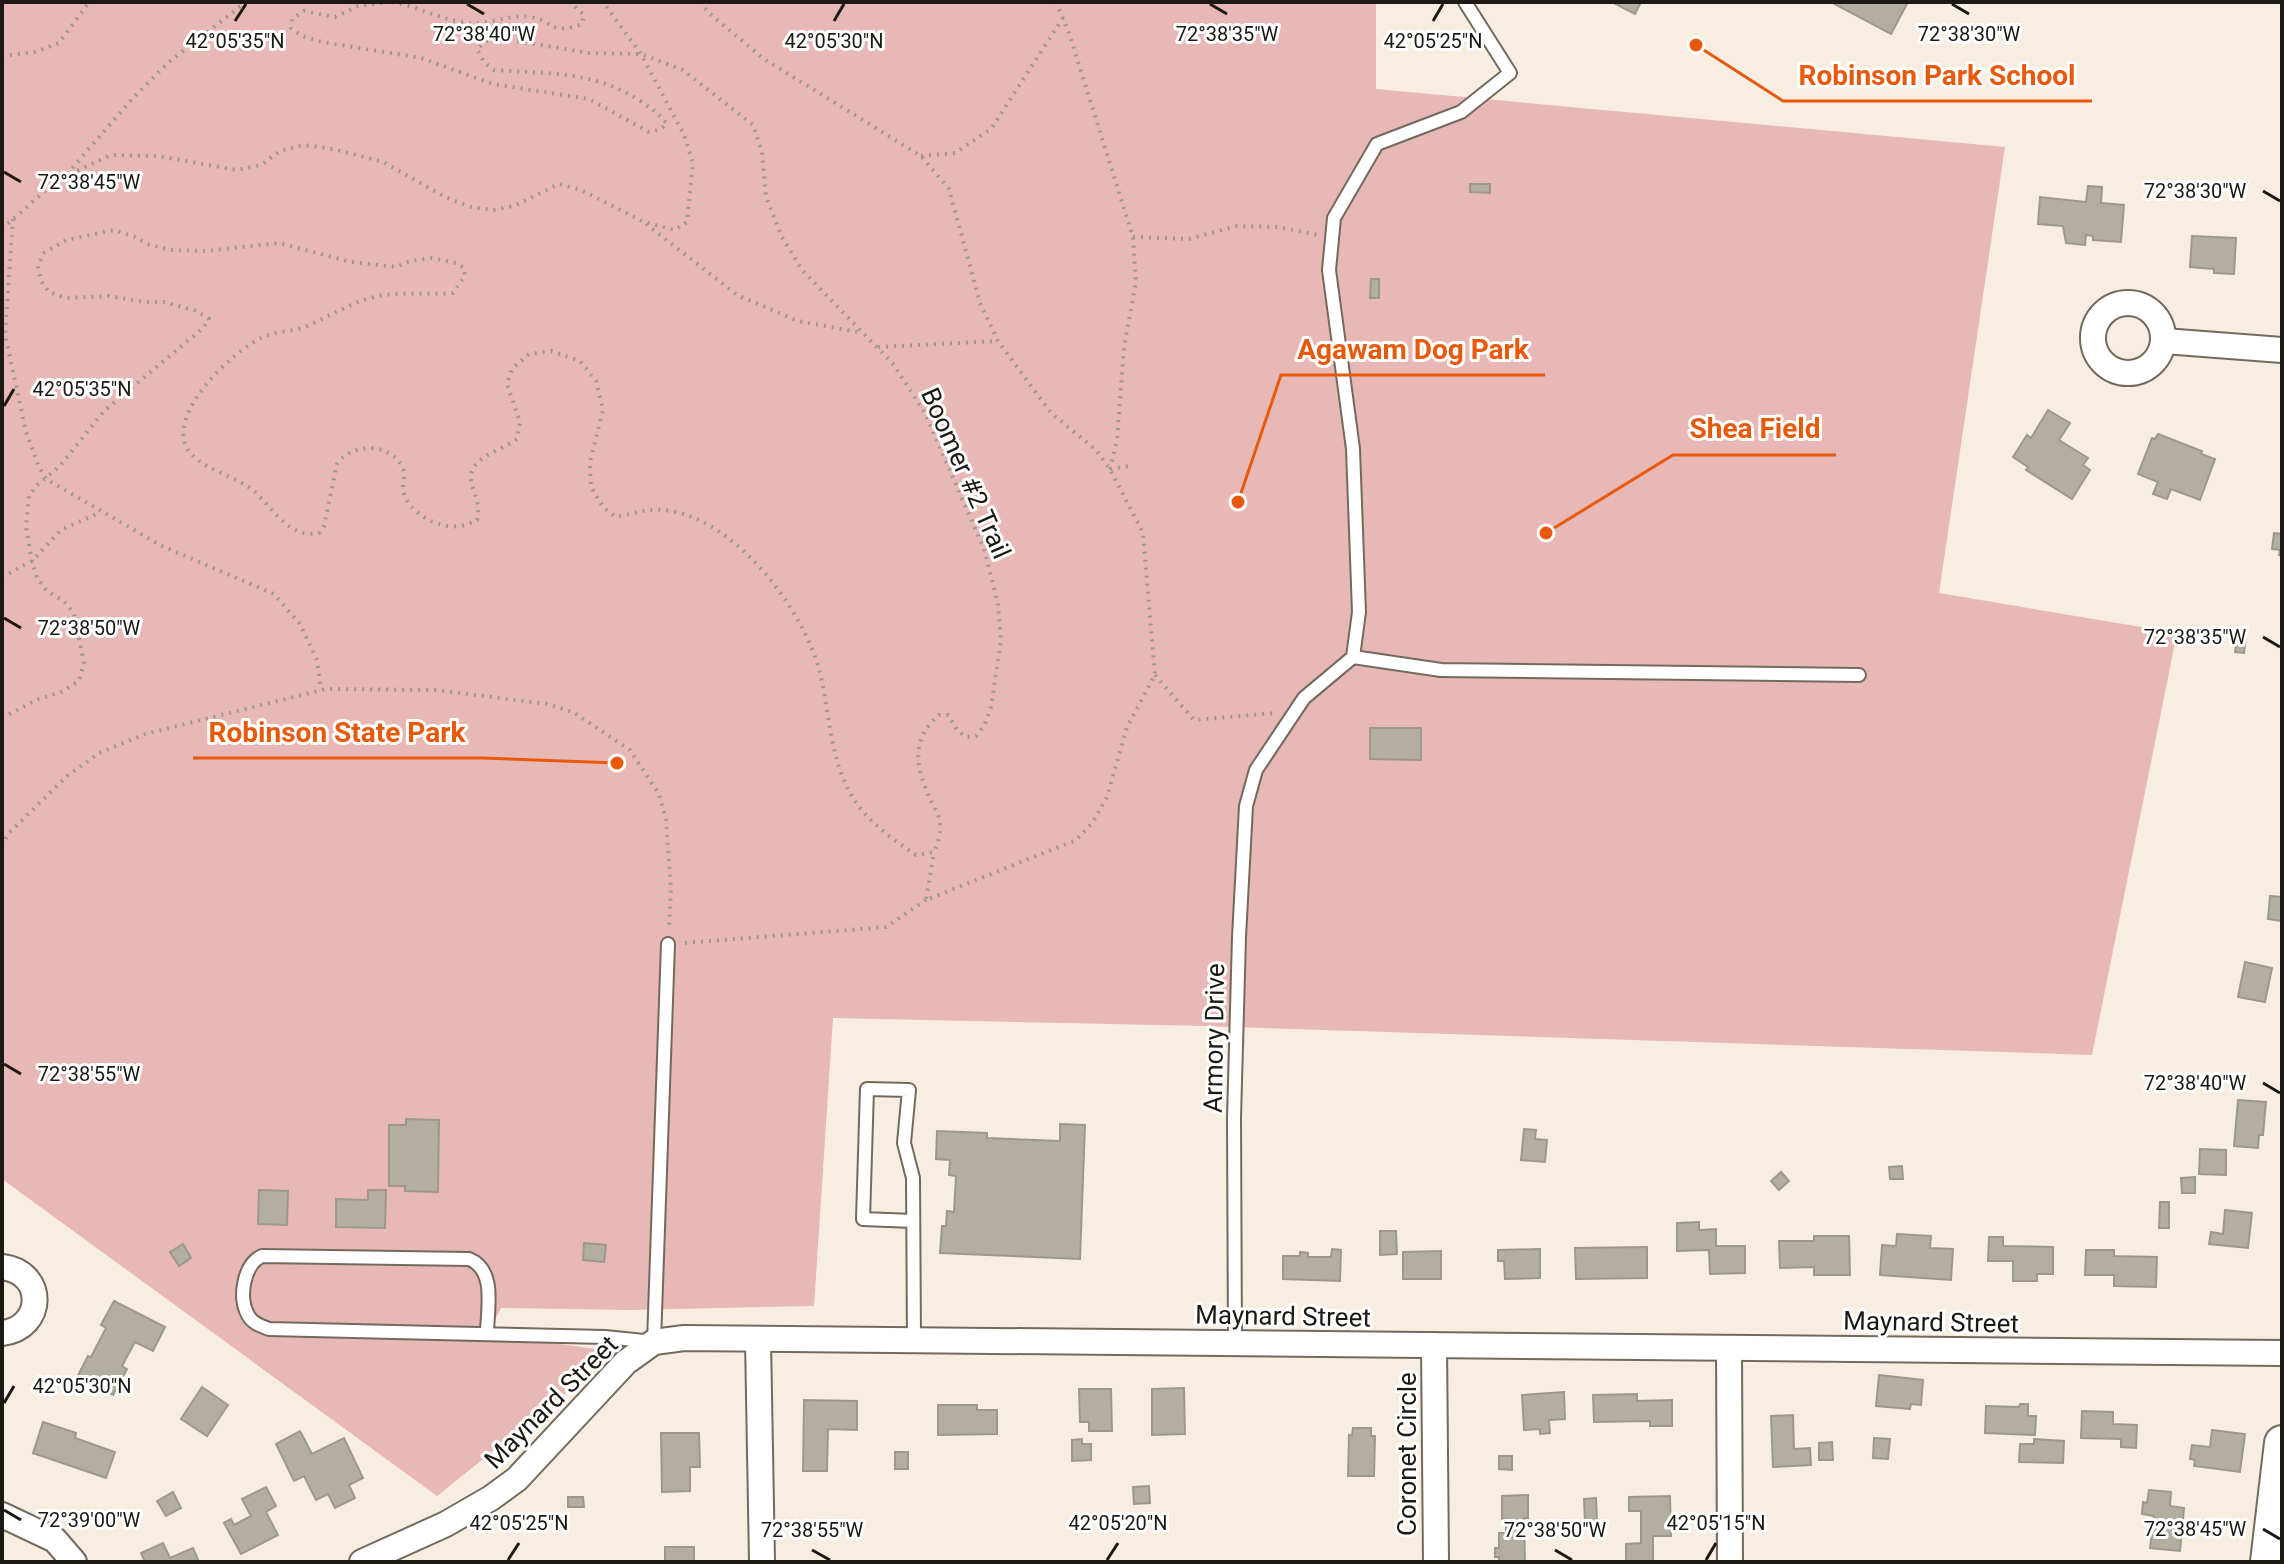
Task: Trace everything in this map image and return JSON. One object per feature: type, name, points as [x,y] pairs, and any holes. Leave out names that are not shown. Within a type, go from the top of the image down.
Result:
[{"type":"main road","points":[[2274,1541],[2282,1443]]},
{"type":"street","points":[[2164,341],[2282,350]]},
{"type":"street","points":[[2,1267],[12,1268],[24,1275],[32,1287],[35,1300],[32,1314],[23,1325],[2,1333]]},
{"type":"street","name":"Maynard Street","points":[[362,1562],[446,1524],[491,1498],[517,1479],[626,1362],[654,1342],[684,1338],[2282,1353]]},
{"type":"street","points":[[758,1339],[762,1562]]},
{"type":"street","name":"Coronet Circle","points":[[1434,1345],[1436,1562]]},
{"type":"street","points":[[1729,1348],[1730,1562]]},
{"type":"street","points":[[2,1515],[55,1540],[74,1562]]},
{"type":"lane","points":[[1465,2],[1510,73],[1461,112],[1377,144],[1334,218],[1329,270],[1353,449],[1359,612],[1353,657],[1441,670],[1859,675]]},
{"type":"lane","name":"Armory Drive","points":[[1235,1343],[1234,1118],[1246,806],[1256,770],[1304,698],[1353,657]]},
{"type":"lane","points":[[487,1334],[487,1276],[478,1262],[469,1259],[262,1256],[254,1259],[248,1268],[245,1305],[248,1316],[269,1329],[605,1337],[654,1342],[668,944]]},
{"type":"lane","points":[[913,1221],[863,1219],[867,1089],[909,1090],[904,1143],[913,1178],[914,1340]]},
{"type":"path","points":[[2,56],[35,52],[59,43],[89,2]]},
{"type":"path","points":[[66,175],[169,62],[246,2]]},
{"type":"path","points":[[570,2],[584,15],[582,24],[568,29],[551,27],[532,16],[471,24],[438,17],[413,5],[390,2],[358,6],[335,17],[304,11],[292,19],[291,28],[302,36],[322,42],[421,58],[493,84],[589,99],[649,132],[667,124],[659,113],[620,88],[581,75],[494,70],[484,62],[477,49],[488,40],[504,39],[589,53],[641,54]]},
{"type":"path","points":[[603,2],[641,54],[684,135],[693,163],[687,222],[675,230],[644,222]]},
{"type":"path","points":[[2,846],[8,834],[67,776],[99,753],[145,734],[321,690],[437,690],[547,704],[573,712],[630,750],[659,794],[666,819],[671,889],[668,944],[886,927],[926,900],[1076,840],[1093,822],[1107,797],[1127,727],[1155,675],[1143,533],[1110,469],[1096,450],[1051,413],[998,341],[980,303],[949,189],[921,156],[764,59],[700,2]]},
{"type":"path","points":[[1056,2],[1133,237],[1136,282],[1124,347],[1117,440],[1110,469]]},
{"type":"path","points":[[921,156],[955,153],[991,129],[1063,18]]},
{"type":"path","name":"Boomer #2 Trail","points":[[641,54],[683,70],[753,125],[762,152],[766,197],[782,237],[802,270],[893,364],[925,413],[984,549],[998,604],[1001,640],[994,695],[984,726],[976,736],[966,737],[957,730],[948,715],[939,715],[919,741],[916,754],[918,769],[940,820],[934,852]]},
{"type":"path","points":[[2,229],[57,180],[111,155],[157,156],[237,170],[261,165],[280,151],[303,145],[383,162],[445,197],[471,207],[493,210],[514,206],[559,184],[581,190],[644,222],[737,295],[798,321],[860,332]]},
{"type":"path","points":[[13,219],[5,334],[26,432],[46,479],[193,562],[274,594],[300,624],[317,660],[321,690]]},
{"type":"path","points":[[1133,237],[1189,239],[1237,226],[1264,226],[1332,238]]},
{"type":"path","points":[[2,718],[79,681],[84,663],[74,614],[37,578],[26,527],[29,496],[60,466],[104,411],[203,328],[209,319],[197,311],[164,302],[109,296],[66,298],[49,292],[41,281],[38,266],[44,253],[66,240],[114,230],[171,250],[206,251],[279,243],[351,262],[396,267],[410,261],[432,258],[464,268],[465,276],[453,293],[376,297],[352,304],[307,325],[261,338],[248,346],[204,388],[188,412],[184,427],[186,445],[193,455],[253,490],[284,523],[296,531],[311,535],[319,533],[324,526],[337,464],[343,455],[372,447],[393,455],[403,470],[404,494],[413,508],[430,521],[458,527],[477,520],[480,508],[469,479],[473,466],[491,451],[517,439],[520,422],[507,384],[512,369],[529,354],[551,351],[580,361],[596,381],[603,410],[590,462],[591,487],[603,507],[616,517],[649,509],[672,511],[700,522],[736,543],[761,568],[802,625],[818,668],[836,757],[847,788],[866,815],[916,855],[934,852],[926,900]]},
{"type":"path","points":[[878,347],[998,341]]},
{"type":"path","points":[[1110,469],[1129,466]]},
{"type":"path","points":[[2,577],[32,561],[61,530],[101,512]]},
{"type":"path","points":[[1155,675],[1194,720],[1296,712]]},
{"type":"shaded area","points":[[2,2],[1376,2],[1376,89],[2005,147],[1939,593],[2177,633],[2092,1055],[1204,1026],[833,1018],[814,1306],[629,1310],[501,1308],[488,1334],[617,1352],[437,1496],[2,1179]]},
{"type":"building","points":[[1612,2],[1641,2],[1635,14]]},
{"type":"building","points":[[1831,2],[1908,2],[1891,34]]},
{"type":"building","points":[[1470,184],[1490,184],[1490,193],[1470,192]]},
{"type":"building","points":[[2088,186],[2102,187],[2101,203],[2124,205],[2121,242],[2093,240],[2093,236],[2086,235],[2085,245],[2066,243],[2063,226],[2038,224],[2040,197],[2086,202]]},
{"type":"building","points":[[2192,236],[2236,238],[2234,274],[2190,267]]},
{"type":"building","points":[[1371,279],[1379,279],[1379,298],[1370,298]]},
{"type":"building","points":[[2048,410],[2070,423],[2059,440],[2088,458],[2083,465],[2090,470],[2072,499],[2026,470],[2028,467],[2013,457],[2027,435],[2031,438]]},
{"type":"building","points":[[2158,434],[2215,459],[2200,500],[2171,489],[2167,499],[2153,494],[2158,482],[2138,474],[2152,438],[2155,439]]},
{"type":"building","points":[[2274,533],[2282,534],[2282,556],[2279,555],[2280,550],[2272,549]]},
{"type":"building","points":[[2237,635],[2246,636],[2244,653],[2235,652]]},
{"type":"building","points":[[1370,728],[1421,728],[1421,760],[1370,759]]},
{"type":"building","points":[[2270,896],[2282,897],[2282,921],[2268,919]]},
{"type":"building","points":[[2245,962],[2272,968],[2265,1002],[2238,997]]},
{"type":"building","points":[[2238,1100],[2266,1102],[2263,1135],[2259,1135],[2258,1148],[2234,1146]]},
{"type":"building","points":[[406,1119],[439,1120],[438,1192],[405,1191],[405,1186],[389,1186],[389,1125],[406,1125]]},
{"type":"building","points":[[1060,1124],[1085,1125],[1080,1259],[940,1253],[942,1226],[946,1226],[947,1211],[954,1212],[956,1176],[949,1175],[950,1160],[936,1159],[937,1131],[987,1133],[987,1138],[1060,1141]]},
{"type":"building","points":[[1524,1129],[1536,1130],[1535,1139],[1547,1140],[1545,1162],[1521,1160]]},
{"type":"building","points":[[2200,1149],[2226,1150],[2226,1175],[2199,1174]]},
{"type":"building","points":[[1902,1166],[1903,1179],[1890,1179],[1889,1167]]},
{"type":"building","points":[[1781,1172],[1789,1181],[1779,1190],[1771,1181]]},
{"type":"building","points":[[2195,1177],[2195,1193],[2182,1193],[2181,1178]]},
{"type":"building","points":[[259,1190],[288,1191],[287,1225],[258,1224]]},
{"type":"building","points":[[368,1190],[386,1190],[385,1228],[336,1227],[336,1199],[368,1200]]},
{"type":"building","points":[[2160,1202],[2169,1202],[2169,1228],[2159,1228]]},
{"type":"building","points":[[2225,1210],[2252,1213],[2248,1248],[2209,1244],[2211,1232],[2223,1234]]},
{"type":"building","points":[[1699,1222],[1699,1230],[1716,1229],[1716,1246],[1745,1246],[1745,1273],[1710,1274],[1709,1250],[1677,1251],[1677,1223]]},
{"type":"building","points":[[1380,1231],[1396,1231],[1397,1254],[1380,1255]]},
{"type":"building","points":[[1897,1234],[1931,1236],[1930,1248],[1953,1249],[1951,1280],[1880,1275],[1882,1245],[1896,1246]]},
{"type":"building","points":[[1814,1236],[1849,1236],[1850,1275],[1814,1275],[1814,1267],[1780,1268],[1779,1241],[1814,1241]]},
{"type":"building","points":[[1989,1237],[2003,1237],[2003,1246],[2053,1247],[2053,1274],[2037,1274],[2037,1281],[2013,1281],[2013,1261],[1988,1261]]},
{"type":"building","points":[[584,1243],[606,1245],[604,1262],[583,1260]]},
{"type":"building","points":[[183,1244],[191,1258],[179,1266],[170,1252]]},
{"type":"building","points":[[1647,1247],[1647,1278],[1576,1279],[1575,1248]]},
{"type":"building","points":[[1332,1249],[1341,1250],[1340,1281],[1283,1279],[1283,1256],[1300,1256],[1300,1252],[1308,1253],[1308,1257],[1331,1257]]},
{"type":"building","points":[[1540,1249],[1540,1278],[1505,1279],[1504,1261],[1498,1261],[1498,1250]]},
{"type":"building","points":[[2086,1250],[2114,1250],[2114,1256],[2157,1257],[2156,1287],[2114,1286],[2114,1275],[2085,1275]]},
{"type":"building","points":[[1441,1251],[1441,1279],[1403,1279],[1403,1252]]},
{"type":"building","points":[[114,1301],[165,1327],[153,1351],[135,1342],[122,1366],[127,1369],[113,1395],[77,1377],[106,1328],[101,1325]]},
{"type":"building","points":[[1879,1375],[1923,1380],[1921,1405],[1911,1404],[1910,1409],[1876,1406]]},
{"type":"building","points":[[202,1387],[228,1405],[207,1436],[181,1419]]},
{"type":"building","points":[[1184,1388],[1185,1434],[1152,1435],[1152,1389]]},
{"type":"building","points":[[1079,1389],[1111,1389],[1112,1431],[1089,1431],[1089,1422],[1080,1422]]},
{"type":"building","points":[[1564,1392],[1565,1419],[1549,1420],[1550,1433],[1540,1434],[1540,1429],[1524,1430],[1522,1395]]},
{"type":"building","points":[[1637,1394],[1637,1401],[1672,1400],[1672,1426],[1650,1426],[1650,1421],[1594,1422],[1593,1395]]},
{"type":"building","points":[[804,1400],[857,1401],[857,1430],[828,1429],[827,1471],[803,1471]]},
{"type":"building","points":[[2020,1404],[2028,1404],[2028,1416],[2036,1416],[2035,1435],[1985,1433],[1986,1406],[2019,1407]]},
{"type":"building","points":[[938,1405],[977,1405],[977,1410],[997,1410],[997,1434],[938,1435]]},
{"type":"building","points":[[2082,1411],[2113,1412],[2113,1424],[2137,1425],[2136,1448],[2121,1447],[2121,1439],[2081,1438]]},
{"type":"building","points":[[1793,1415],[1794,1449],[1810,1448],[1811,1465],[1773,1467],[1771,1416]]},
{"type":"building","points":[[43,1422],[76,1433],[75,1438],[115,1452],[106,1478],[33,1453]]},
{"type":"building","points":[[1353,1428],[1371,1428],[1371,1436],[1375,1436],[1374,1476],[1348,1476],[1349,1435],[1352,1436]]},
{"type":"building","points":[[2212,1430],[2245,1434],[2240,1472],[2194,1466],[2195,1460],[2190,1459],[2192,1445],[2210,1447]]},
{"type":"building","points":[[300,1431],[312,1454],[344,1438],[363,1478],[349,1485],[355,1498],[335,1508],[328,1494],[316,1500],[304,1476],[294,1481],[276,1444]]},
{"type":"building","points":[[661,1433],[699,1433],[700,1467],[690,1467],[690,1491],[662,1492]]},
{"type":"building","points":[[1874,1438],[1890,1439],[1888,1459],[1873,1458]]},
{"type":"building","points":[[1082,1439],[1082,1444],[1091,1444],[1091,1460],[1072,1461],[1072,1440]]},
{"type":"building","points":[[2034,1439],[2064,1441],[2063,1463],[2019,1462],[2020,1444],[2034,1444]]},
{"type":"building","points":[[1832,1442],[1833,1460],[1819,1460],[1819,1443]]},
{"type":"building","points":[[895,1452],[908,1452],[908,1469],[895,1469]]},
{"type":"building","points":[[1499,1456],[1512,1456],[1512,1470],[1499,1469]]},
{"type":"building","points":[[1149,1486],[1150,1503],[1134,1504],[1133,1487]]},
{"type":"building","points":[[266,1487],[276,1506],[266,1512],[278,1535],[241,1554],[224,1523],[231,1519],[234,1525],[251,1516],[242,1499]]},
{"type":"building","points":[[2149,1490],[2171,1492],[2170,1506],[2184,1508],[2180,1551],[2150,1548],[2154,1516],[2142,1514]]},
{"type":"building","points":[[173,1492],[181,1508],[166,1516],[157,1501]]},
{"type":"building","points":[[1528,1495],[1528,1518],[1524,1518],[1525,1562],[1499,1562],[1499,1557],[1495,1557],[1495,1548],[1499,1548],[1499,1533],[1506,1533],[1506,1519],[1502,1519],[1502,1496]]},
{"type":"building","points":[[1670,1496],[1671,1536],[1653,1536],[1653,1562],[1626,1562],[1626,1544],[1641,1543],[1641,1511],[1629,1511],[1629,1497]]},
{"type":"building","points":[[568,1497],[583,1497],[584,1507],[568,1507]]},
{"type":"building","points":[[1596,1498],[1597,1522],[1585,1523],[1584,1499]]},
{"type":"building","points":[[163,1543],[170,1558],[193,1548],[199,1562],[145,1562],[141,1553]]},
{"type":"building","points":[[665,1547],[694,1547],[694,1562],[665,1562]]},
{"type":"place","name":"Robinson Park School","points":[[1696,45]]},
{"type":"place","name":"Agawam Dog Park","points":[[1238,502]]},
{"type":"place","name":"Shea Field","points":[[1546,533]]},
{"type":"place","name":"Robinson State Park","points":[[617,763]]}]
